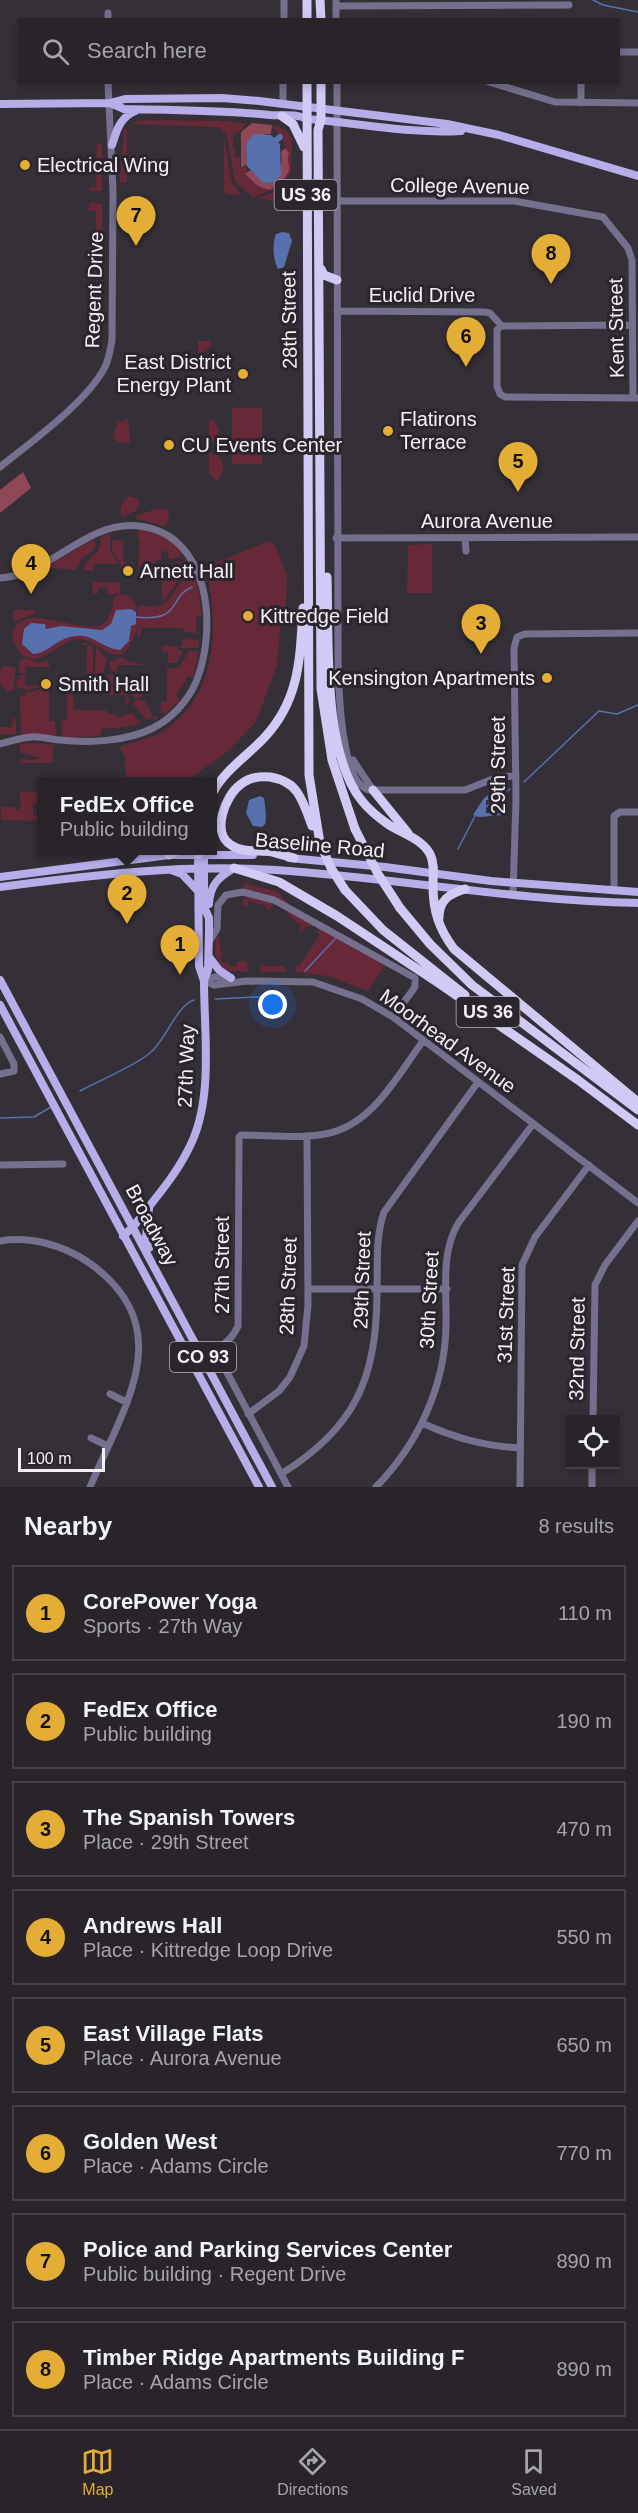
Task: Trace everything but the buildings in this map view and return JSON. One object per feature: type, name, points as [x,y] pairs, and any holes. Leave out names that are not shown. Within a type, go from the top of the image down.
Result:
[{"type":"highway","points":[[307,0],[307,18]]},
{"type":"highway","points":[[321,0],[321,18]]},
{"type":"highway","name":"28th Street","points":[[307,84],[307,558]]},
{"type":"highway","name":"28th Street","points":[[321,84],[321,120],[318,130],[321,556]]},
{"type":"highway","points":[[282,116],[293,124],[307,152]]},
{"type":"highway","points":[[320,266],[324,275],[337,280]]},
{"type":"highway","points":[[319,294],[328,282],[337,280]]},
{"type":"highway","points":[[321,556],[327,576],[331,690],[343,764],[351,786],[368,808],[387,824],[411,837]]},
{"type":"highway","name":"US 36","points":[[321,556],[321,667],[325,724],[334,770],[355,829],[378,874],[400,909],[430,944],[472,986],[638,1110]]},
{"type":"highway","points":[[217,780],[278,722],[291,698],[300,652],[307,558]]},
{"type":"highway","name":"US 36","points":[[307,558],[309,774],[320,843],[331,868],[345,890],[383,930],[638,1125]]},
{"type":"highway","points":[[217,787],[236,764]]},
{"type":"highway","points":[[294,858],[237,848],[226,841],[222,827],[224,809],[229,796],[240,784],[256,777],[267,777],[292,786],[302,800],[320,843]]},
{"type":"highway","points":[[373,790],[411,837],[430,854],[434,873],[434,909],[441,929],[454,950],[638,1102]]},
{"type":"highway","points":[[384,804],[386,790]]},
{"type":"highway","points":[[234,868],[279,882],[337,916],[578,1080]]},
{"type":"highway","points":[[441,929],[439,913],[442,902],[451,894],[465,889]]},
{"type":"main road","points":[[0,104],[110,103],[125,99],[222,98],[283,104],[447,124],[499,135],[638,176]]},
{"type":"main road","points":[[110,103],[124,109],[220,110],[282,116],[298,114],[307,119],[432,132],[471,130]]},
{"type":"main road","points":[[112,145],[123,119],[141,109]]},
{"type":"main road","name":"Baseline Road","points":[[217,854],[294,858],[513,883],[638,892]]},
{"type":"main road","name":"Baseline Road","points":[[0,875],[168,855]]},
{"type":"main road","name":"27th Way","points":[[200,855],[204,907],[209,920],[208,970],[204,981]]},
{"type":"main road","points":[[55,880],[65,867]]},
{"type":"main road","name":"27th Way","points":[[123,1236],[133,1227],[189,1148],[200,1119],[205,1090],[204,981],[199,966],[198,891],[201,868]]},
{"type":"main road","points":[[209,920],[210,895],[215,882],[221,875],[234,868]]},
{"type":"main road","name":"Baseline Road","points":[[0,887],[166,869],[234,868],[276,870],[513,894],[638,903]]},
{"type":"main road","points":[[166,869],[182,874],[198,891]]},
{"type":"main road","points":[[209,957],[219,970],[231,978]]},
{"type":"main road","name":"Broadway","points":[[0,980],[273,1487]]},
{"type":"main road","name":"Broadway","points":[[0,1005],[259,1487]]},
{"type":"main road","points":[[149,1205],[146,1237],[153,1263]]},
{"type":"main road","points":[[250,1471],[252,1487]]},
{"type":"street","points":[[284,0],[284,18]]},
{"type":"street","points":[[336,3],[569,4]]},
{"type":"street","points":[[620,52],[638,52]]},
{"type":"street","name":"Regent Drive","points":[[0,467],[82,397],[98,379],[109,357],[112,340],[112,145],[108,84]]},
{"type":"street","points":[[283,84],[283,104]]},
{"type":"street","points":[[337,84],[336,538],[339,689],[348,751],[373,790],[465,790],[498,777],[516,776]]},
{"type":"street","points":[[580,84],[581,103]]},
{"type":"street","points":[[504,85],[555,102],[638,103]]},
{"type":"street","name":"College Avenue","points":[[337,201],[514,201],[588,213],[598,215],[608,222],[628,248],[631,257]]},
{"type":"street","name":"Kent Street","points":[[631,257],[636,398]]},
{"type":"street","name":"Euclid Drive","points":[[337,310],[485,312],[501,326]]},
{"type":"street","points":[[632,325],[501,326],[497,330],[497,386],[500,394],[505,397],[636,398]]},
{"type":"street","points":[[0,578],[32,570],[101,532],[116,527],[140,526],[164,533],[186,550],[201,581],[205,619],[203,651],[195,683],[182,703],[165,721],[138,734],[121,738],[70,740],[33,737],[0,744]]},
{"type":"street","name":"Aurora Avenue","points":[[336,538],[638,537]]},
{"type":"street","points":[[465,538],[466,551]]},
{"type":"street","name":"29th Street","points":[[513,894],[516,776],[514,660],[517,637],[525,634],[638,633]]},
{"type":"street","points":[[614,891],[614,816],[620,812],[638,812]]},
{"type":"street","points":[[209,942],[217,929],[218,905],[222,898],[229,894],[243,892],[278,902],[413,977],[415,987],[393,1017]]},
{"type":"street","points":[[209,920],[217,929]]},
{"type":"street","name":"Moorhead Avenue","points":[[204,981],[214,977],[247,981]]},
{"type":"street","name":"Moorhead Avenue","points":[[204,981],[214,985],[247,981],[313,982],[362,999],[393,1017],[638,1203]]},
{"type":"street","points":[[0,1037],[14,1064],[14,1071],[0,1074]]},
{"type":"street","points":[[307,1136],[336,1132],[362,1119],[423,1041]]},
{"type":"street","name":"29th Street","points":[[280,1473],[304,1460],[321,1446],[350,1412],[371,1363],[377,1327],[378,1235],[384,1212],[478,1082]]},
{"type":"street","name":"30th Street","points":[[376,1487],[399,1460],[422,1423],[433,1396],[443,1359],[447,1255],[454,1229],[532,1124]]},
{"type":"street","name":"27th Street","points":[[192,1361],[229,1341],[234,1334],[239,1315],[238,1140],[242,1135],[307,1136]]},
{"type":"street","name":"28th Street","points":[[248,1414],[279,1391],[298,1362],[307,1329],[307,1136]]},
{"type":"street","points":[[0,1166],[63,1164]]},
{"type":"street","name":"31st Street","points":[[520,1487],[522,1265],[535,1238],[589,1165]]},
{"type":"street","name":"32nd Street","points":[[593,1415],[595,1285],[605,1264],[638,1221]]},
{"type":"street","points":[[0,1241],[37,1241],[62,1248],[104,1274],[128,1303],[137,1332],[139,1362],[126,1402],[90,1487]]},
{"type":"street","points":[[308,1289],[447,1289]]},
{"type":"street","points":[[215,1350],[288,1487]]},
{"type":"street","points":[[110,1394],[126,1402]]},
{"type":"street","points":[[422,1423],[464,1440],[488,1446],[520,1448]]},
{"type":"street","points":[[91,1438],[108,1446]]},
{"type":"street","points":[[592,1469],[592,1487]]},
{"type":"shaded area","points":[[140,120],[227,121],[247,124],[239,132],[233,133],[233,148],[235,157],[240,157],[240,167],[246,167],[245,174],[248,178],[289,166],[284,141],[272,127],[273,125],[286,130],[292,139],[291,173],[277,188],[253,197],[235,182],[227,135],[219,127],[131,124]]},
{"type":"shaded area","points":[[252,123],[272,125],[271,134],[266,134],[246,144],[247,165],[241,167],[241,132]]},
{"type":"shaded area","points":[[124,128],[127,129],[127,182],[120,182],[120,177]]},
{"type":"shaded area","points":[[224,137],[231,181],[241,195],[226,194],[224,191]]},
{"type":"shaded area","points":[[97,144],[102,144],[102,191],[89,191],[89,187],[96,187]]},
{"type":"shaded area","points":[[285,148],[289,153],[288,173],[270,190],[258,186],[245,174],[250,170],[267,183],[277,180],[282,160],[281,152]]},
{"type":"shaded area","points":[[280,190],[281,202],[258,198]]},
{"type":"shaded area","points":[[89,203],[102,204],[102,258],[96,258],[95,252],[88,252],[88,247],[96,246],[96,211],[89,211]]},
{"type":"shaded area","points":[[198,341],[210,341],[211,347],[204,349],[204,357],[198,357]]},
{"type":"shaded area","points":[[232,408],[262,408],[262,464],[232,464]]},
{"type":"shaded area","points":[[126,418],[129,422],[130,443],[118,442],[113,437],[118,420],[121,423]]},
{"type":"shaded area","points":[[212,419],[219,435],[217,441],[209,443],[209,422]]},
{"type":"shaded area","points":[[209,453],[218,455],[223,465],[223,472],[217,481],[209,474]]},
{"type":"shaded area","points":[[23,472],[31,488],[0,513],[0,490]]},
{"type":"shaded area","points":[[129,496],[138,499],[139,506],[135,511],[122,517],[122,506]]},
{"type":"shaded area","points":[[157,509],[168,511],[169,518],[165,526],[136,519],[137,515]]},
{"type":"shaded area","points":[[142,529],[175,544],[182,554],[177,558],[169,559],[168,551],[161,552],[161,560],[155,560],[155,563],[144,563],[144,567],[138,566],[140,540],[138,531]]},
{"type":"shaded area","points":[[110,533],[110,549],[118,564],[94,564],[93,571],[83,569],[100,548],[100,537]]},
{"type":"shaded area","points":[[112,540],[123,541],[123,562],[126,566],[121,566],[112,549]]},
{"type":"shaded area","points":[[90,541],[95,541],[95,549],[81,559],[76,570],[52,568],[37,575],[36,573]]},
{"type":"shaded area","points":[[269,541],[275,545],[287,575],[286,609],[280,628],[277,665],[256,722],[227,752],[192,777],[126,777],[125,756],[119,747],[149,738],[166,729],[183,714],[196,697],[205,677],[211,655],[213,610],[205,567]]},
{"type":"shaded area","points":[[432,544],[432,593],[407,593],[408,545]]},
{"type":"shaded area","points":[[186,560],[193,569],[179,579],[162,602],[162,566],[170,565],[171,569],[175,569],[175,564]]},
{"type":"shaded area","points":[[194,573],[202,616],[196,617],[196,630],[201,633],[186,632],[181,628],[141,628],[140,636],[137,636],[138,606],[154,606],[167,602],[183,580]]},
{"type":"shaded area","points":[[93,582],[120,582],[120,593],[108,595],[107,587],[98,588],[98,594],[92,593]]},
{"type":"shaded area","points":[[119,594],[131,597],[138,619],[135,636],[121,654],[109,653],[89,641],[78,639],[46,655],[29,658],[21,654],[14,643],[16,625],[26,620],[38,618],[89,627],[99,625],[109,618],[114,597]]},
{"type":"shaded area","points":[[13,610],[35,610],[35,613],[16,621],[13,620]]},
{"type":"shaded area","points":[[182,639],[199,640],[199,648],[179,648],[182,646]]},
{"type":"shaded area","points":[[83,642],[93,647],[93,672],[99,684],[95,687],[95,684],[89,684],[89,687],[86,687],[87,645],[81,645]]},
{"type":"shaded area","points":[[162,646],[178,646],[178,650],[183,650],[177,663],[168,663],[168,652],[162,651]]},
{"type":"shaded area","points":[[96,647],[107,659],[101,681],[97,680],[95,671]]},
{"type":"shaded area","points":[[189,651],[199,651],[193,678],[188,676],[176,696],[180,700],[164,715],[160,708],[161,702],[167,702],[167,668],[179,668]]},
{"type":"shaded area","points":[[121,657],[144,665],[117,665],[117,672],[110,671],[110,662]]},
{"type":"shaded area","points":[[23,658],[35,661],[36,664],[48,660],[50,667],[26,667],[25,673],[19,673],[19,662]]},
{"type":"shaded area","points":[[4,666],[16,668],[13,691],[7,691],[0,683],[0,670]]},
{"type":"shaded area","points":[[21,675],[25,675],[26,686],[46,686],[27,690],[17,687],[16,682]]},
{"type":"shaded area","points":[[108,675],[117,675],[117,682],[143,682],[142,697],[135,698],[124,688],[105,683]]},
{"type":"shaded area","points":[[111,686],[125,691],[130,702],[126,703],[125,695],[86,692],[86,689]]},
{"type":"shaded area","points":[[73,688],[74,710],[106,710],[107,714],[115,714],[118,717],[132,713],[141,723],[101,729],[100,736],[62,738],[61,721],[67,721],[67,689]]},
{"type":"shaded area","points":[[42,689],[42,692],[49,691],[49,721],[55,721],[56,734],[54,736],[21,736],[20,696]]},
{"type":"shaded area","points":[[136,699],[146,701],[145,705],[149,707],[152,716],[156,716],[155,721],[152,717],[147,720],[133,704]]},
{"type":"shaded area","points":[[13,718],[16,719],[16,734],[0,734],[0,727],[12,727]]},
{"type":"shaded area","points":[[21,744],[56,745],[53,747],[53,763],[21,763],[21,759],[41,758],[19,752]]},
{"type":"shaded area","points":[[20,792],[37,792],[37,803],[33,805],[33,815],[37,815],[37,821],[1,820],[1,807],[13,807],[16,810],[21,808]]},
{"type":"shaded area","points":[[244,883],[278,892],[291,907],[271,895],[243,888]]},
{"type":"shaded area","points":[[248,896],[274,904],[268,911],[265,905],[248,901],[248,906],[242,906],[243,900]]},
{"type":"shaded area","points":[[288,911],[313,927],[306,926],[299,935],[301,924],[287,914]]},
{"type":"shaded area","points":[[319,928],[386,964],[368,991],[328,976],[296,972],[296,966],[300,965],[320,935],[317,932]]},
{"type":"shaded area","points":[[218,934],[222,957],[219,960],[224,964],[228,961],[229,966],[237,966],[237,961],[245,961],[248,964],[247,972],[227,970],[219,963],[215,949]]},
{"type":"shaded area","points":[[261,962],[262,966],[285,966],[285,972],[260,972]]},
{"type":"water","points":[[254,134],[271,135],[280,144],[281,176],[272,183],[262,182],[247,166],[246,144]]},
{"type":"water","points":[[289,233],[292,241],[284,267],[278,269],[274,256],[274,242],[276,234]]},
{"type":"water","points":[[131,609],[136,612],[136,624],[131,626],[129,641],[120,650],[82,636],[69,637],[44,651],[33,654],[22,644],[24,629],[31,623],[45,624],[46,629],[61,626],[102,630],[111,624],[116,610]]},
{"type":"water","points":[[499,788],[507,796],[503,815],[479,817],[473,815],[484,798]],"holes":[[[486,800],[502,800],[502,813],[486,813]]]},
{"type":"water","points":[[260,796],[264,798],[266,812],[266,822],[262,827],[253,826],[246,813],[249,800]]},
{"type":"waterway","points":[[593,0],[603,5],[638,12]]},
{"type":"waterway","points":[[276,140],[280,137]]},
{"type":"waterway","points":[[136,617],[151,618],[168,613],[179,597],[192,587]]},
{"type":"waterway","points":[[524,782],[599,711],[617,714],[638,705]]},
{"type":"waterway","points":[[502,794],[510,789]]},
{"type":"waterway","points":[[486,807],[496,799]]},
{"type":"waterway","points":[[458,849],[475,816]]},
{"type":"waterway","points":[[305,971],[336,938]]},
{"type":"waterway","points":[[215,999],[278,996]]},
{"type":"waterway","points":[[80,1091],[150,1053],[176,1016],[194,1000]]},
{"type":"waterway","points":[[0,1118],[34,1117],[51,1107]]},
{"type":"place","name":"Electrical Wing","points":[[25,165]]},
{"type":"place","name":"Police and Parking Services Center","points":[[136,246]]},
{"type":"place","name":"Timber Ridge Apartments Building F","points":[[551,284]]},
{"type":"place","name":"Golden West","points":[[466,367]]},
{"type":"place","name":"East District Energy Plant","points":[[243,374]]},
{"type":"place","name":"Flatirons Terrace","points":[[388,431]]},
{"type":"place","name":"CU Events Center","points":[[169,445]]},
{"type":"place","name":"East Village Flats","points":[[518,492]]},
{"type":"place","name":"Arnett Hall","points":[[128,571]]},
{"type":"place","name":"Andrews Hall","points":[[31,594]]},
{"type":"place","name":"Kittredge Field","points":[[248,616]]},
{"type":"place","name":"The Spanish Towers","points":[[481,654]]},
{"type":"place","name":"Kensington Apartments","points":[[547,678]]},
{"type":"place","name":"Smith Hall","points":[[46,684]]},
{"type":"place","name":"FedEx Office","points":[[127,924]]},
{"type":"place","name":"CorePower Yoga","points":[[180,975]]}]
